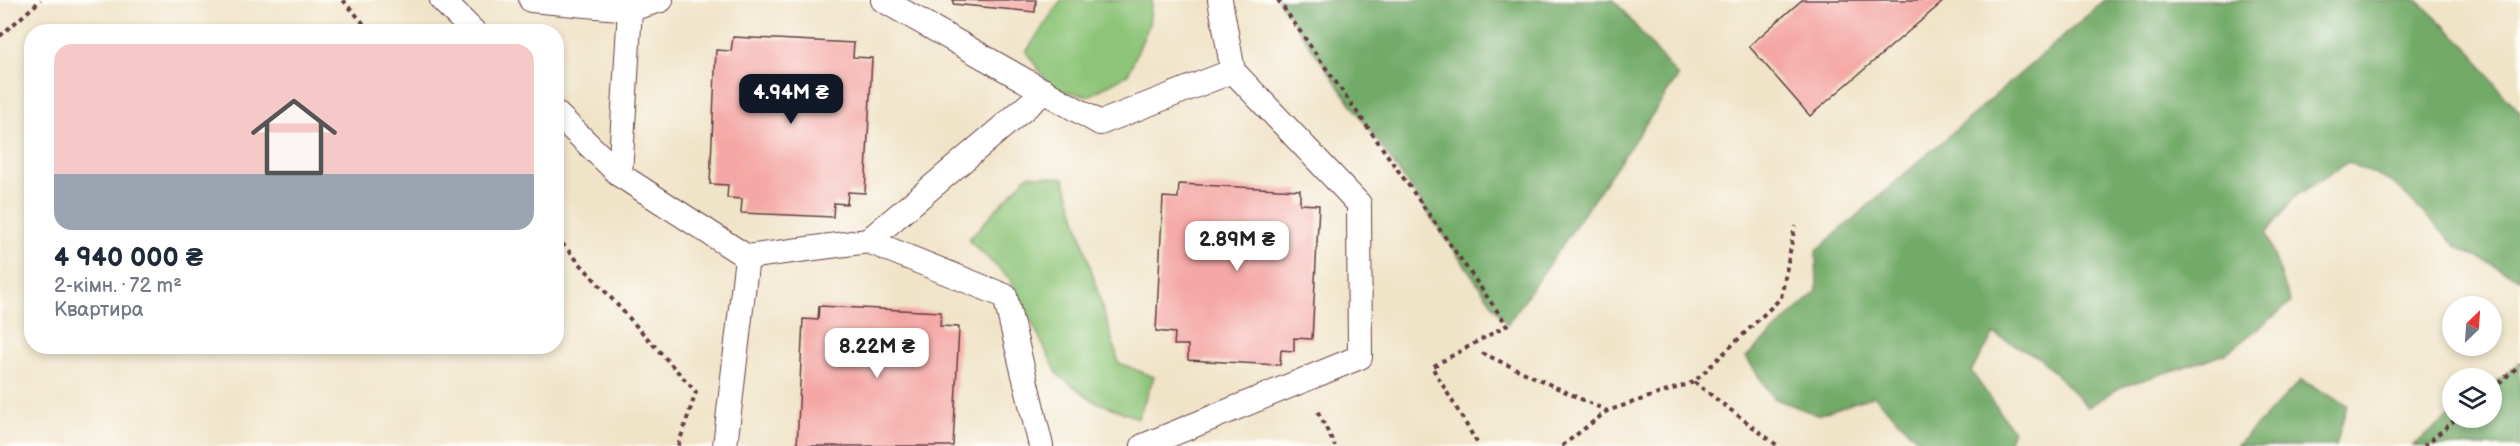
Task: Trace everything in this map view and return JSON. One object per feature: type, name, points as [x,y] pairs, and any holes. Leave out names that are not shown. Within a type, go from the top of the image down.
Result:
[{"type":"lane","points":[[442,0],[466,24]]},
{"type":"lane","points":[[531,0],[630,4],[661,0]]},
{"type":"lane","points":[[883,0],[1100,123],[1233,71]]},
{"type":"lane","points":[[1143,446],[1360,357],[1359,204],[1233,71],[1220,0]]},
{"type":"lane","points":[[620,176],[630,4]]},
{"type":"lane","points":[[868,241],[1045,91]]},
{"type":"lane","points":[[564,121],[620,176],[747,257],[868,241],[1005,296],[1041,446]]},
{"type":"lane","points":[[725,446],[747,257]]},
{"type":"path","points":[[0,36],[41,0]]},
{"type":"path","points":[[343,0],[365,24]]},
{"type":"path","points":[[1278,0],[1507,325],[1432,367],[1479,446]]},
{"type":"path","points":[[1562,446],[1607,411],[1694,382],[1781,298],[1795,226]]},
{"type":"path","points":[[564,246],[696,392],[678,446]]},
{"type":"path","points":[[1482,353],[1607,411]]},
{"type":"path","points":[[2502,380],[2520,364]]},
{"type":"path","points":[[1694,382],[1778,446]]},
{"type":"path","points":[[1318,412],[1335,446]]},
{"type":"path","points":[[2424,446],[2445,428]]},
{"type":"green space","points":[[1061,0],[1152,0],[1149,25],[1128,74],[1089,96],[1053,89],[1026,52]]},
{"type":"green space","points":[[1278,0],[1614,0],[1678,77],[1507,325]]},
{"type":"green space","points":[[2105,0],[2417,0],[2468,48],[2504,96],[2520,112],[2520,279],[2457,247],[2393,183],[2348,162],[2296,196],[2266,233],[2291,303],[2225,354],[2121,387],[2088,407],[2040,358],[1994,334],[1971,371],[2013,430],[2007,446],[1924,446],[1874,396],[1817,415],[1773,398],[1746,357],[1817,291],[1816,251]]},
{"type":"green space","points":[[1028,175],[1064,178],[1119,363],[1154,377],[1138,418],[1094,401],[1058,375],[1010,279],[968,240]]},
{"type":"green space","points":[[2520,363],[2520,446],[2412,446],[2442,423],[2442,428],[2502,428],[2502,377]]},
{"type":"green space","points":[[2301,380],[2347,405],[2336,446],[2236,446]]},
{"type":"building","points":[[953,0],[1036,0],[1035,12],[953,4]]},
{"type":"building","points":[[1802,0],[1945,0],[1810,116],[1749,46]]},
{"type":"building","points":[[733,37],[854,43],[853,57],[872,58],[865,193],[848,192],[847,204],[834,203],[833,217],[741,213],[742,199],[727,198],[728,185],[710,184],[716,50],[731,51]]},
{"type":"building","points":[[1179,184],[1300,190],[1300,204],[1319,205],[1312,339],[1294,338],[1294,351],[1281,350],[1280,365],[1188,360],[1188,345],[1174,345],[1175,333],[1156,331],[1163,197],[1178,198]]},
{"type":"building","points":[[819,306],[941,312],[940,326],[959,327],[953,446],[797,446],[803,319],[818,320]]}]
